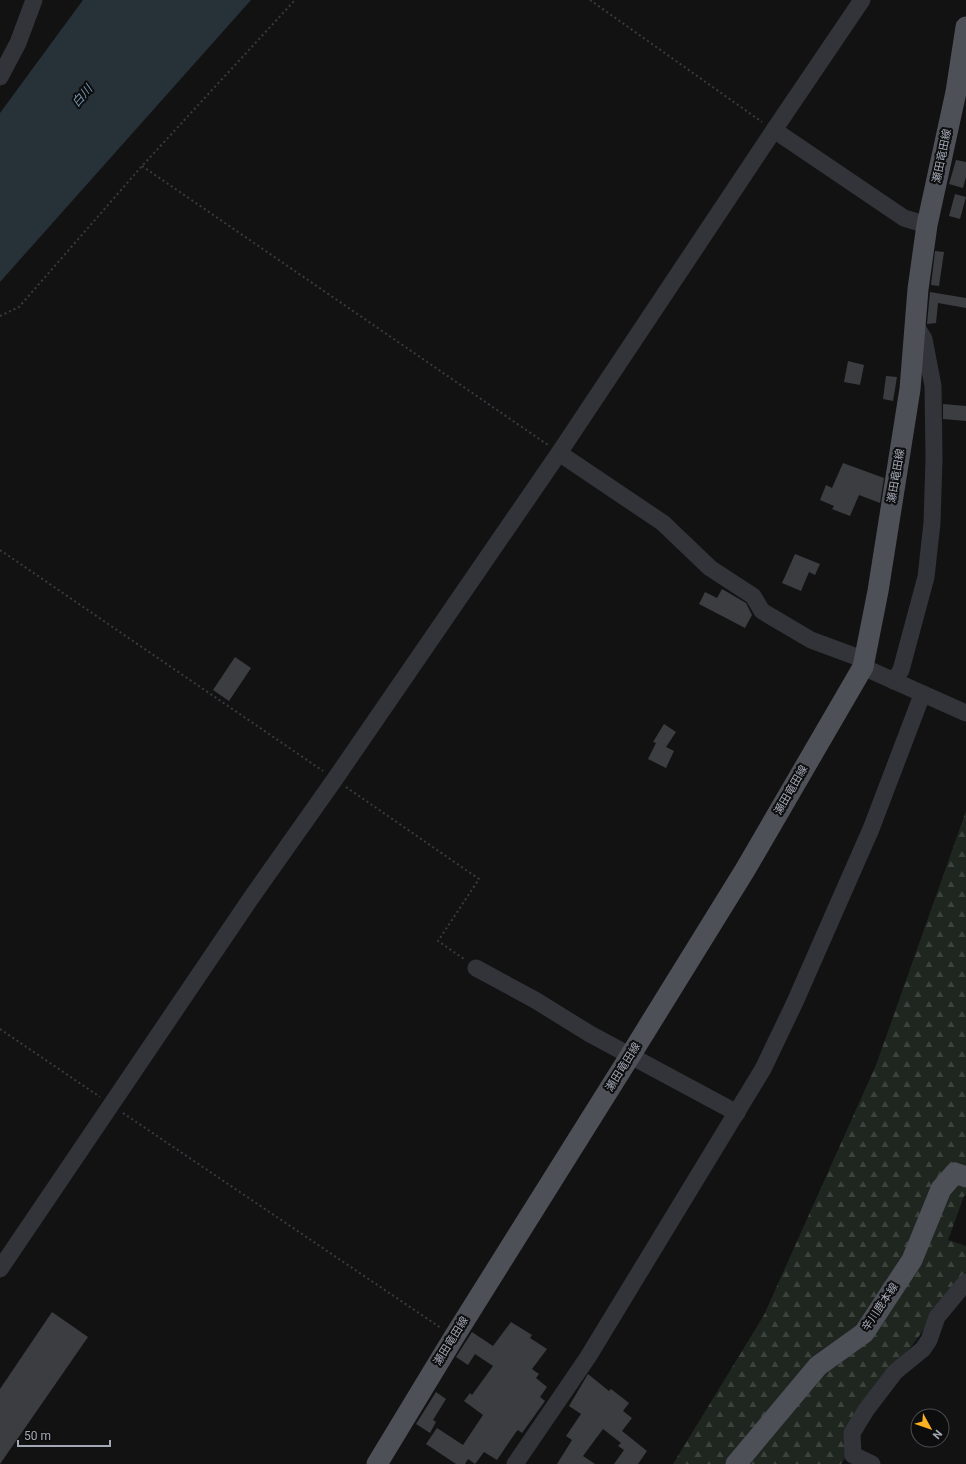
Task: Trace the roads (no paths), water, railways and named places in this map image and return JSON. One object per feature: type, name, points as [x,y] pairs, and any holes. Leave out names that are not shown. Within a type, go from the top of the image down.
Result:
[{"type":"main road","name":"瀬田竜田線","points":[[377,1464],[454,1337],[745,870],[864,663],[878,591],[910,389],[918,289],[927,225],[956,92],[966,26]]},
{"type":"main road","name":"辛川鹿本線","points":[[736,1464],[818,1366],[864,1333],[912,1260],[941,1189],[955,1173],[966,1177]]},
{"type":"street","points":[[0,77],[18,43],[34,0]]},
{"type":"street","points":[[0,1269],[251,898],[335,779],[559,453],[862,0]]},
{"type":"street","points":[[774,130],[904,218],[927,225]]},
{"type":"street","points":[[894,681],[901,670],[926,577],[932,522],[934,459],[932,386],[924,339],[915,324]]},
{"type":"street","points":[[559,453],[663,523],[710,568],[753,596],[762,611],[811,640],[864,663],[894,681],[922,695],[966,713]]},
{"type":"street","points":[[515,1464],[588,1357],[763,1069],[795,1002],[871,829],[922,695]]},
{"type":"street","points":[[476,968],[630,1056],[737,1113]]},
{"type":"street","points":[[872,1464],[849,1459],[852,1433],[866,1410],[895,1372],[923,1349],[929,1340],[937,1317],[966,1282]]},
{"type":"water","name":"白川","points":[[83,0],[251,0],[0,282],[0,113]]}]
